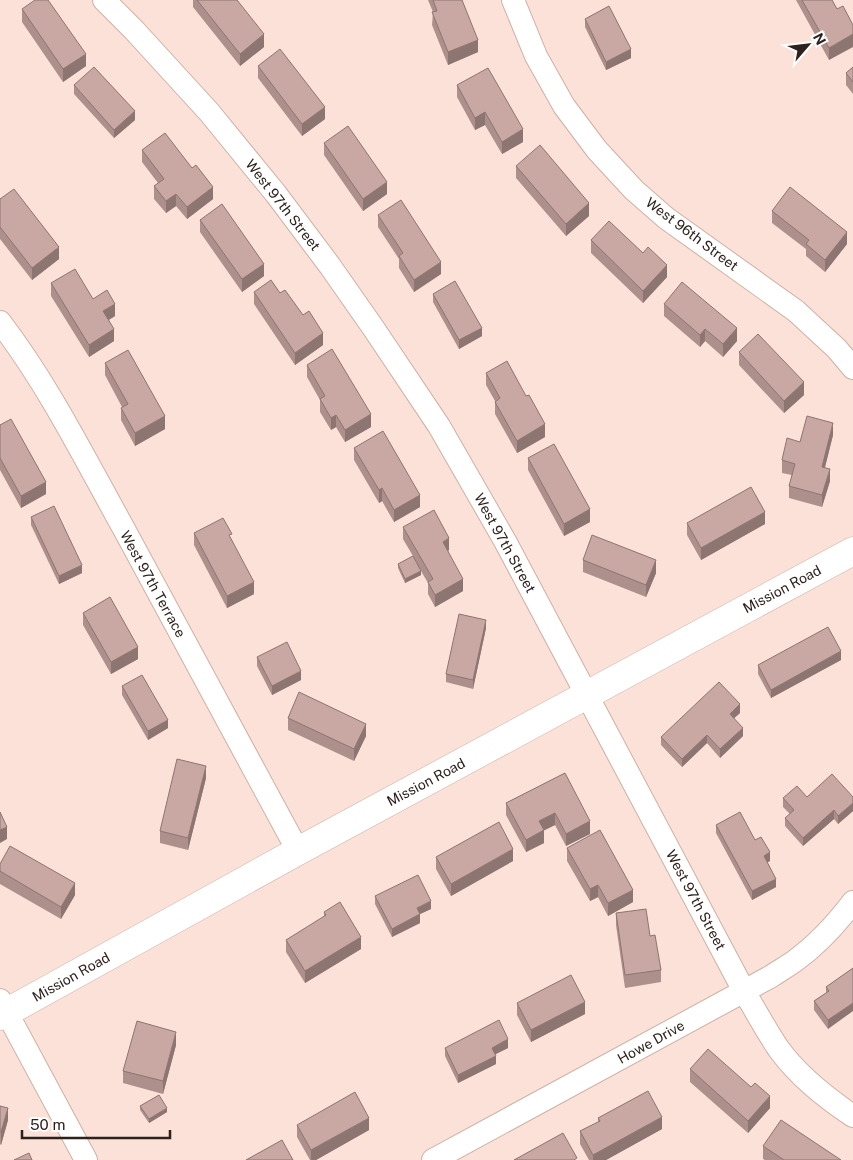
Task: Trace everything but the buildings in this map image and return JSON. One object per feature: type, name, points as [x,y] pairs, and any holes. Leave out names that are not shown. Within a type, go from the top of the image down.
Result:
[{"type":"main road","name":"Mission Road","points":[[2,1010],[853,551]]},
{"type":"street","name":"West 97th Street","points":[[104,0],[209,112],[276,194],[374,328],[439,426],[505,541],[744,991],[774,1041],[797,1070],[827,1099],[853,1116]]},
{"type":"street","name":"West 96th Street","points":[[513,0],[536,56],[564,106],[597,150],[634,190],[666,218],[796,311],[853,368]]},
{"type":"street","name":"West 97th Terrace","points":[[0,322],[48,394],[82,453],[298,851]]},
{"type":"street","name":"Howe Drive","points":[[433,1160],[770,977],[820,941],[853,902]]},
{"type":"street","points":[[2,1010],[86,1160]]}]
